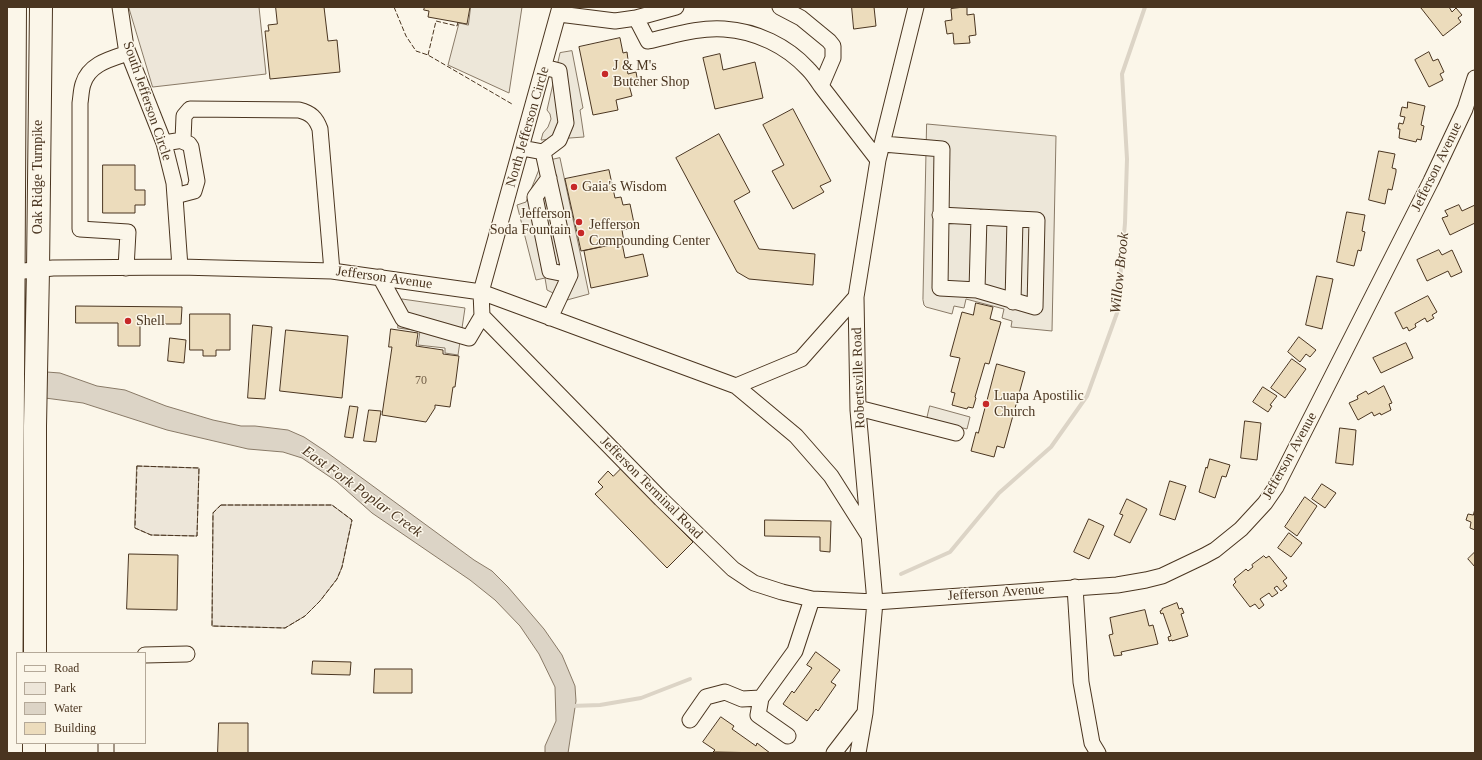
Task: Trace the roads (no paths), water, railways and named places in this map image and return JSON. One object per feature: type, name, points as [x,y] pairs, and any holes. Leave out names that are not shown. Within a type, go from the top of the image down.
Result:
[{"type":"highway","name":"Oak Ridge Turnpike","points":[[12,753],[15,654],[9,558],[14,272],[15,7]]},
{"type":"highway","name":"Oak Ridge Turnpike","points":[[35,652],[35,426],[41,7]]},
{"type":"street","name":"South Jefferson Circle","points":[[120,7],[126,47],[164,143],[174,183],[180,266]]},
{"type":"street","points":[[560,10],[615,21],[636,18],[676,7]]},
{"type":"street","points":[[780,7],[802,18],[833,46],[833,58],[821,86]]},
{"type":"street","name":"Robertsville Road","points":[[858,753],[865,713],[876,602],[858,408],[856,296],[878,160],[916,7]]},
{"type":"street","name":"North Jefferson Circle","points":[[481,292],[560,10]]},
{"type":"street","points":[[636,18],[648,41],[701,30],[724,28],[767,39],[786,49],[808,69],[878,160]]},
{"type":"street","points":[[126,268],[128,232],[80,229],[80,103],[83,83],[89,73],[102,62],[128,53]]},
{"type":"street","points":[[522,148],[544,152],[559,140],[566,123],[559,71],[544,67]]},
{"type":"street","name":"Jefferson Avenue","points":[[876,602],[1117,585],[1162,576],[1215,550],[1241,529],[1276,487],[1431,181],[1465,108],[1472,98],[1475,78]]},
{"type":"street","points":[[182,141],[184,137],[184,116],[190,108],[299,110],[308,112],[317,122],[320,129],[332,271]]},
{"type":"street","points":[[164,143],[182,141],[189,144],[191,147],[197,184],[194,190],[175,196]]},
{"type":"street","points":[[883,144],[942,149],[940,216],[940,288],[977,290],[1013,302],[1035,307],[1037,220],[940,216]]},
{"type":"street","points":[[544,152],[549,178],[535,198],[550,271],[570,275],[550,318]]},
{"type":"street","points":[[977,290],[979,217]]},
{"type":"street","points":[[1013,302],[1015,219]]},
{"type":"street","name":"Jefferson Avenue","points":[[14,272],[53,268],[180,266],[332,271],[481,292],[736,386],[796,436],[831,476],[869,536]]},
{"type":"street","points":[[380,277],[403,319],[469,338],[482,316],[481,292]]},
{"type":"street","points":[[736,386],[801,359],[856,296]]},
{"type":"street","name":"Jefferson Terminal Road","points":[[482,316],[661,499],[733,569],[754,583],[782,592],[812,599],[876,602]]},
{"type":"street","points":[[858,408],[956,432]]},
{"type":"street","points":[[9,558],[35,556]]},
{"type":"street","points":[[1075,587],[1081,682],[1092,744],[1098,753]]},
{"type":"street","points":[[788,736],[758,715],[761,698],[794,651],[812,599]]},
{"type":"street","points":[[146,655],[187,654]]},
{"type":"street","points":[[690,720],[706,697],[725,692],[742,699],[761,698]]},
{"type":"street","points":[[834,753],[865,713]]},
{"type":"water","name":"East Fork Poplar Creek","points":[[7,369],[60,373],[97,386],[125,390],[166,406],[213,420],[241,426],[288,430],[304,437],[325,451],[474,560],[492,571],[508,587],[544,629],[562,655],[575,686],[576,701],[568,753],[545,753],[545,746],[556,721],[555,687],[539,654],[520,626],[495,600],[470,580],[372,513],[336,481],[302,458],[283,452],[248,449],[167,430],[83,403],[7,393]]},
{"type":"waterway","name":"Willow Brook","points":[[901,574],[950,552],[999,493],[1051,447],[1087,396],[1117,313],[1125,223],[1127,159],[1122,74],[1145,7]]},
{"type":"waterway","name":"Willow Brook","points":[[571,706],[600,705],[641,698],[690,679]]},
{"type":"place","name":"J & M's Butcher Shop","points":[[605,74]]},
{"type":"place","name":"Gaia's Wisdom","points":[[574,187]]},
{"type":"place","name":"Jefferson Soda Fountain","points":[[579,222]]},
{"type":"place","name":"Jefferson Compounding Center","points":[[581,233]]},
{"type":"place","name":"Shell","points":[[128,321]]},
{"type":"place","name":"Luapa Apostilic Church","points":[[986,404]]}]
